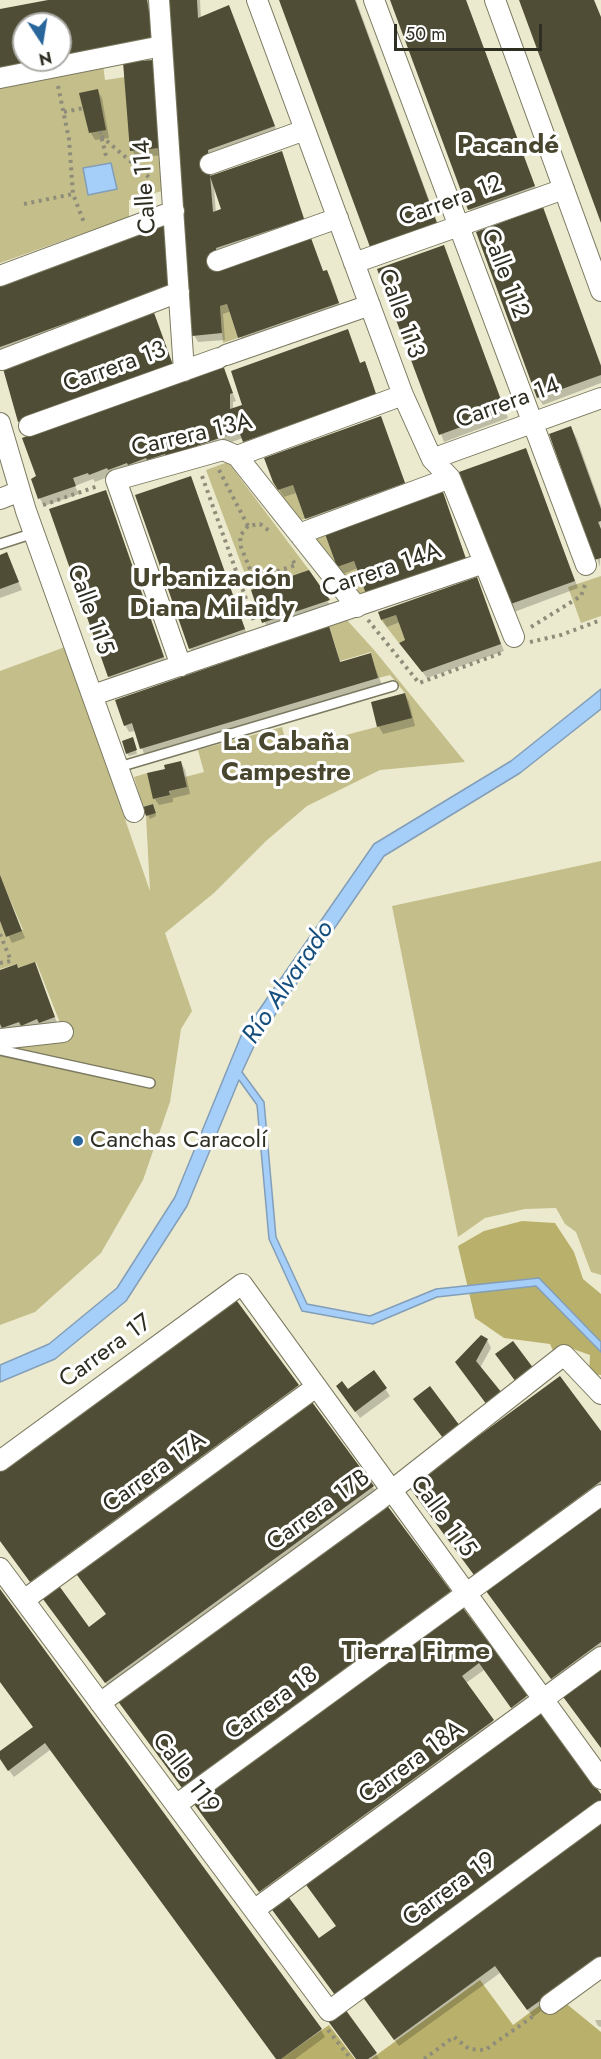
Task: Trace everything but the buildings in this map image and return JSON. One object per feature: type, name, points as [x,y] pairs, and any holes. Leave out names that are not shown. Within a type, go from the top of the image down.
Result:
[{"type":"street","name":"Calle 114","points":[[159,0],[184,370]]},
{"type":"street","name":"Calle 113","points":[[257,0],[403,395],[432,459],[450,478],[514,637]]},
{"type":"street","name":"Calle 112","points":[[374,0],[586,565]]},
{"type":"street","points":[[495,0],[564,189],[597,265],[601,291]]},
{"type":"street","points":[[72,64],[162,46]]},
{"type":"street","points":[[0,78],[32,72]]},
{"type":"street","points":[[210,164],[305,130]]},
{"type":"street","name":"Carrera 12","points":[[354,263],[564,189]]},
{"type":"street","points":[[0,276],[174,212]]},
{"type":"street","points":[[217,261],[338,218]]},
{"type":"street","points":[[2,360],[179,292]]},
{"type":"street","name":"Carrera 13","points":[[29,426],[370,305]]},
{"type":"street","name":"Carrera 13A","points":[[116,480],[223,450],[237,456],[403,395]]},
{"type":"street","name":"Carrera 14","points":[[432,459],[601,398]]},
{"type":"street","name":"Calle 115","points":[[0,423],[26,511],[134,812]]},
{"type":"street","points":[[237,456],[357,607]]},
{"type":"street","points":[[299,534],[450,478]]},
{"type":"street","points":[[116,480],[181,666]]},
{"type":"street","points":[[0,499],[20,491]]},
{"type":"street","name":"Carrera 14A","points":[[93,695],[484,563]]},
{"type":"street","points":[[0,1039],[63,1032]]},
{"type":"street","name":"Calle 115","points":[[242,1284],[601,1779]]},
{"type":"street","name":"Carrera 17","points":[[0,1461],[242,1284]]},
{"type":"street","name":"Carrera 17B","points":[[100,1702],[392,1490],[564,1355],[601,1394]]},
{"type":"street","name":"Carrera 17A","points":[[24,1600],[316,1387]]},
{"type":"street","name":"Carrera 18","points":[[176,1805],[601,1495]]},
{"type":"street","name":"Calle 119","points":[[0,1568],[329,2011]]},
{"type":"street","name":"Carrera 18A","points":[[254,1910],[601,1657]]},
{"type":"street","name":"Carrera 19","points":[[329,2011],[601,1811]]},
{"type":"street","points":[[550,2004],[601,1967]]},
{"type":"lane","points":[[0,544],[34,532]]},
{"type":"lane","points":[[119,767],[393,686]]},
{"type":"lane","points":[[0,1050],[150,1083]]},
{"type":"path","points":[[54,72],[69,139],[73,194],[91,242]]},
{"type":"path","points":[[64,112],[84,108]]},
{"type":"path","points":[[107,160],[100,133],[157,184]]},
{"type":"path","points":[[24,204],[73,194]]},
{"type":"path","points":[[203,456],[248,526]]},
{"type":"path","points":[[203,456],[261,639]]},
{"type":"path","name":"Carrera 13A","points":[[26,511],[116,480]]},
{"type":"path","points":[[273,532],[260,524],[248,526],[240,536],[241,548],[254,579],[296,565],[284,549]]},
{"type":"path","points":[[357,607],[419,683]]},
{"type":"path","points":[[514,637],[531,642],[561,635],[601,620]]},
{"type":"path","points":[[0,934],[11,961],[0,963]]},
{"type":"path","points":[[424,2059],[454,2037],[469,2049],[485,2050],[514,2032],[550,2004]]},
{"type":"path","points":[[329,2011],[324,2024],[351,2059]]},
{"type":"shaded area","points":[[103,64],[105,80],[125,77],[131,151],[160,148],[162,191],[129,200],[129,217],[0,263],[0,86]]},
{"type":"shaded area","points":[[227,304],[238,338],[223,343],[220,306]]},
{"type":"shaded area","points":[[228,462],[309,570],[251,590],[206,470]]},
{"type":"shaded area","points":[[293,485],[305,519],[300,520],[278,490]]},
{"type":"shaded area","points":[[325,534],[337,567],[354,561],[366,594],[361,597],[313,538]]},
{"type":"shaded area","points":[[601,576],[601,616],[581,623],[568,587]]},
{"type":"shaded area","points":[[396,615],[405,640],[399,643],[381,620]]},
{"type":"shaded area","points":[[347,620],[465,762],[380,770],[307,806],[266,841],[214,893],[165,933],[192,1011],[181,1029],[170,1102],[143,1180],[101,1253],[35,1312],[0,1325],[0,1044],[66,1038],[36,962],[18,968],[17,964],[0,969],[0,921],[6,937],[23,930],[0,876],[0,671],[65,647],[150,891],[146,816],[156,812],[153,804],[143,807],[134,777],[147,773],[154,799],[170,795],[170,791],[187,787],[185,777],[204,772],[198,750],[282,727],[288,750],[411,718],[405,693],[390,675],[378,678],[371,652],[340,661],[329,626]]},
{"type":"shaded area","points":[[601,861],[601,1275],[591,1272],[576,1232],[565,1224],[556,1208],[525,1209],[485,1218],[458,1237],[392,906]]},
{"type":"shaded area","points":[[522,1221],[555,1223],[574,1252],[583,1279],[601,1294],[601,1375],[589,1374],[590,1355],[573,1349],[555,1355],[550,1344],[504,1338],[475,1318],[458,1246],[484,1231]]},
{"type":"shaded area","points":[[480,1980],[513,2025],[547,2000],[563,2001],[601,2032],[601,2059],[371,2059]]},
{"type":"shaded area","points":[[329,2025],[355,2059],[281,2059]]},
{"type":"water","points":[[111,163],[117,189],[88,195],[83,168]]},
{"type":"water","name":"Río Alvarado","points":[[601,689],[601,709],[520,773],[384,856],[255,1044],[242,1072],[264,1102],[276,1237],[307,1304],[370,1316],[436,1289],[539,1278],[601,1342],[601,1352],[536,1286],[437,1297],[373,1324],[302,1311],[269,1239],[257,1105],[239,1080],[187,1206],[126,1301],[55,1359],[0,1382],[0,1365],[49,1344],[117,1288],[175,1197],[241,1036],[374,844],[511,761]]},
{"type":"place","name":"Canchas Caracolí","points":[[78,1141]]},
{"type":"district","name":"Pacandé","points":[[508,147]]},
{"type":"district","name":"Urbanización Diana Milaidy","points":[[212,595]]},
{"type":"district","name":"La Cabaña Campestre","points":[[286,759]]},
{"type":"district","name":"Tierra Firme","points":[[416,1653]]}]
